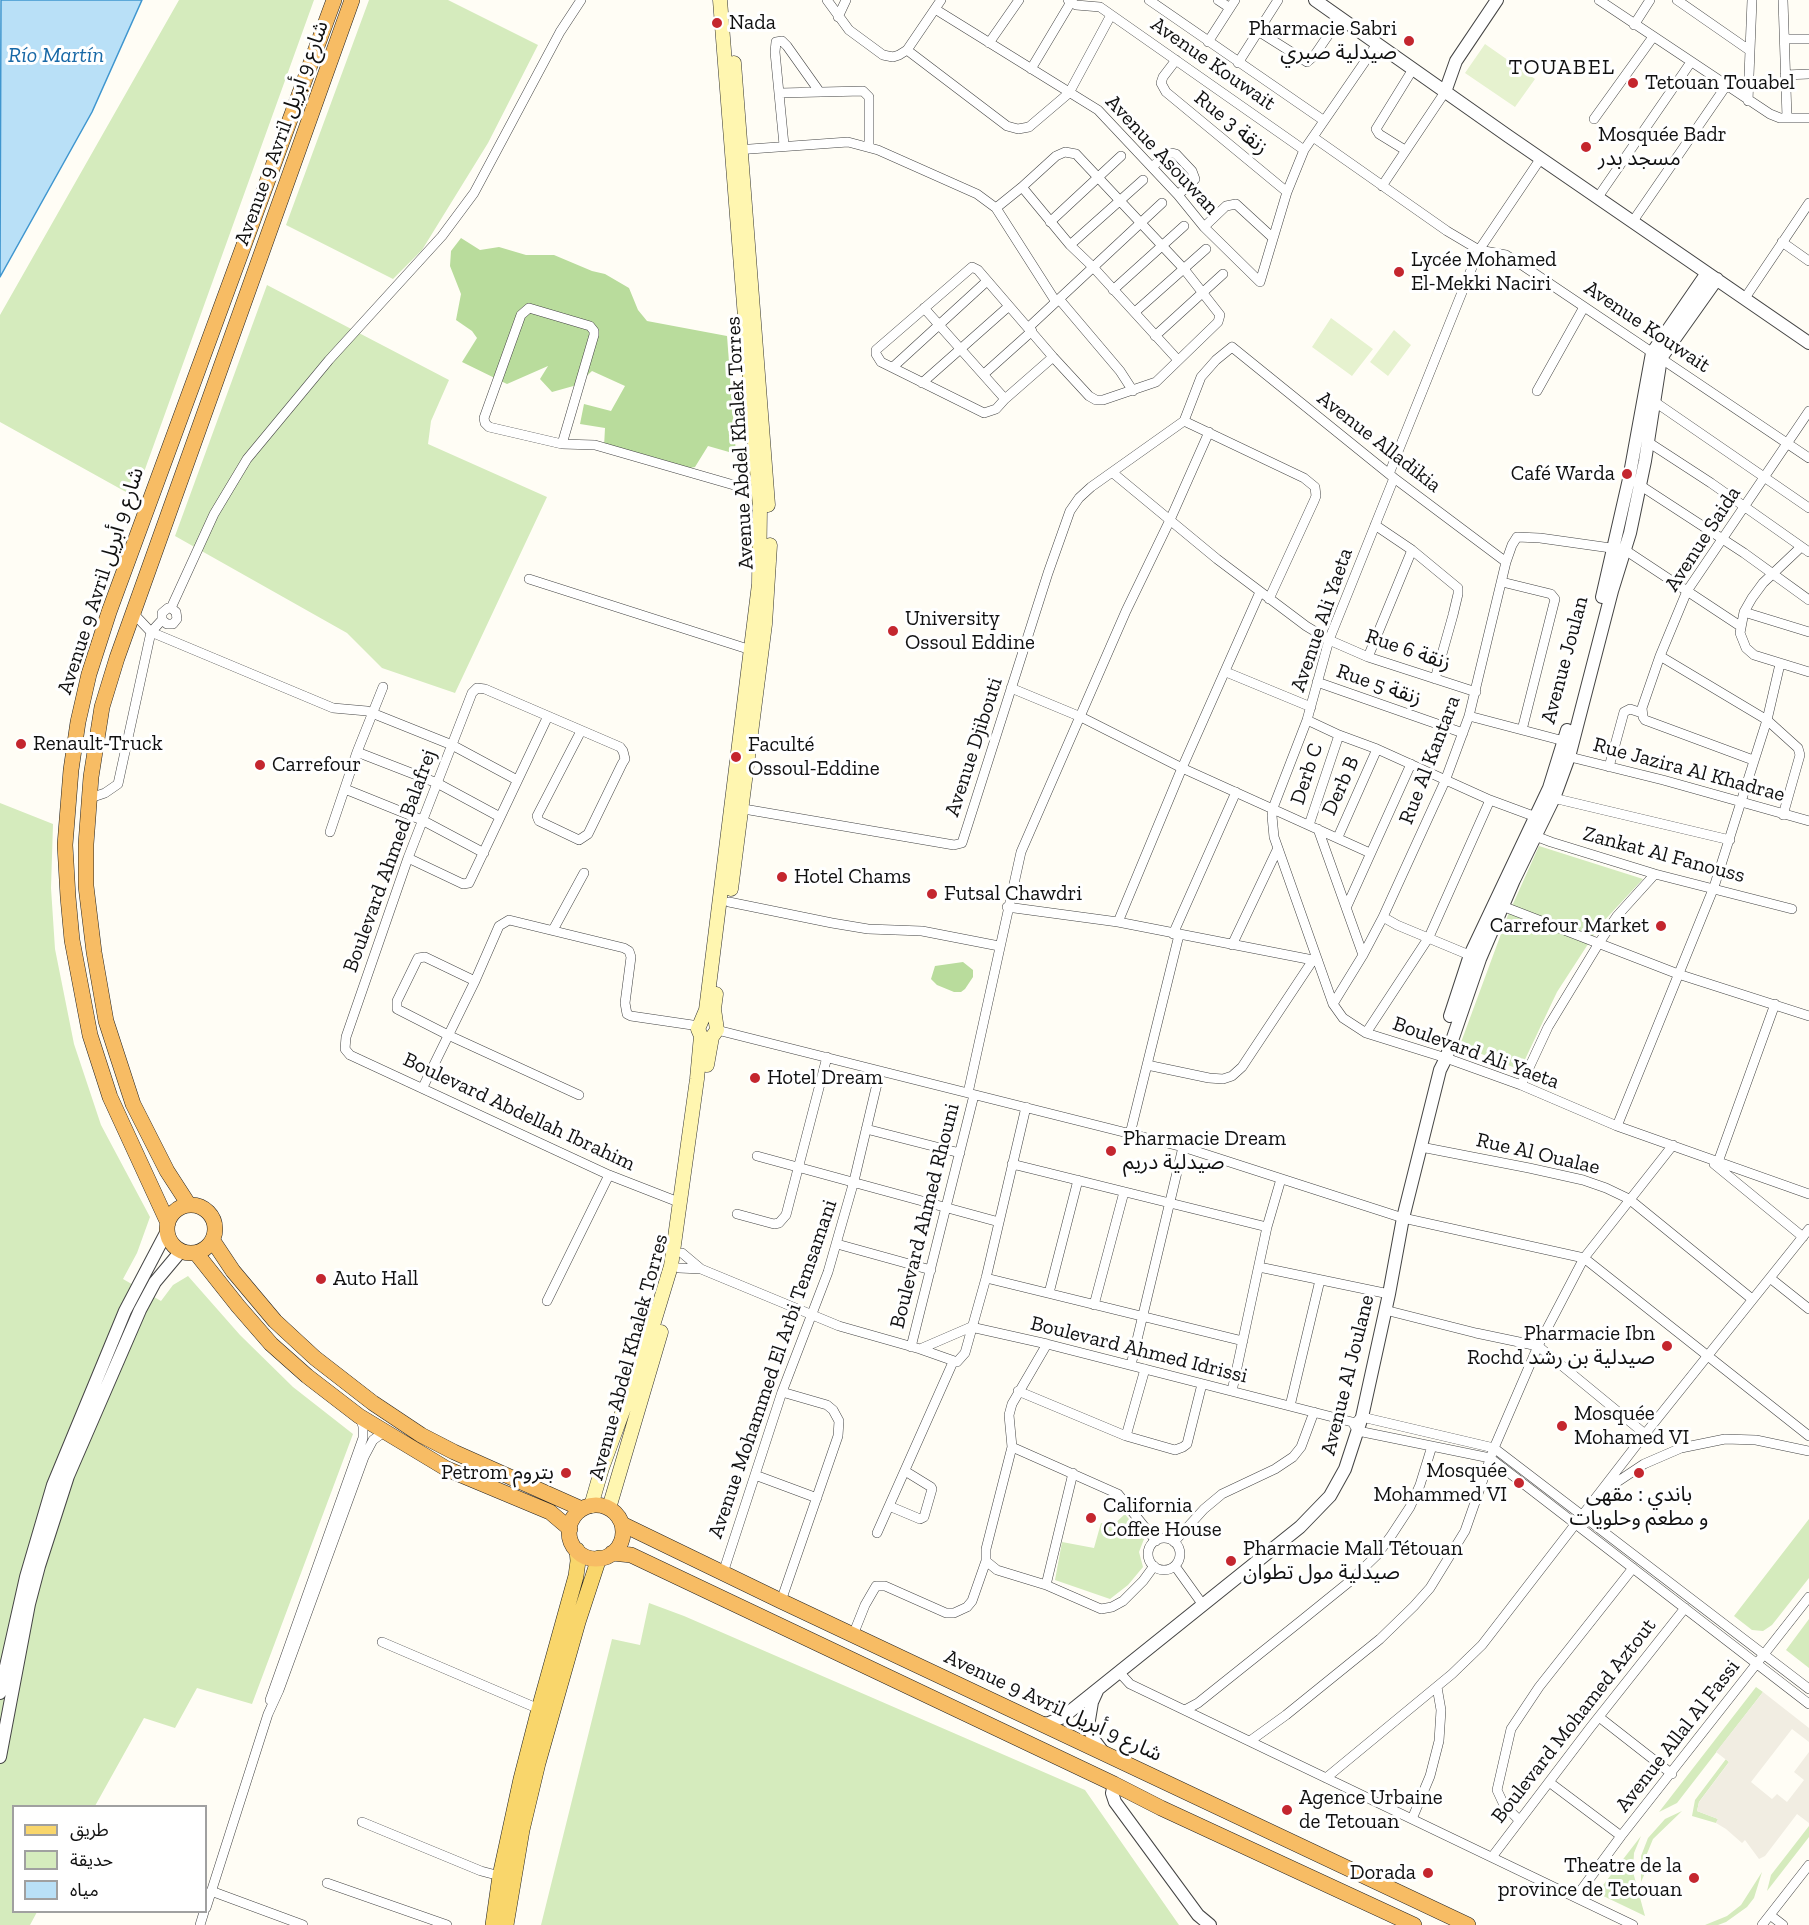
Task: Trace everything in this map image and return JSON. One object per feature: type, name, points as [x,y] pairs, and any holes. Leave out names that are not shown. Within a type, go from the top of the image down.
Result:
[{"type":"highway","name":"Avenue 9 Avril شارع 9 أبريل","points":[[168,1227],[110,1097],[90,1035],[72,940],[68,897],[65,845],[71,770],[78,722],[89,674],[109,612],[334,0]]},
{"type":"highway","name":"Avenue 9 Avril شارع 9 أبريل","points":[[189,1205],[166,1171],[133,1104],[106,1021],[86,886],[86,843],[90,798],[102,707],[117,658],[352,0]]},
{"type":"highway","points":[[188,1252],[202,1251],[213,1241],[215,1232],[212,1216],[206,1209],[198,1206],[189,1205],[176,1211],[168,1227],[174,1246],[188,1252],[271,1344],[307,1376],[359,1416],[447,1469],[550,1512],[570,1529]]},
{"type":"highway","points":[[213,1241],[233,1270],[275,1321],[315,1358],[373,1403],[421,1435],[454,1452],[586,1508],[600,1506],[614,1512],[622,1524],[622,1540],[606,1556],[591,1558],[576,1550],[570,1537],[572,1521],[586,1508]]},
{"type":"highway","name":"Avenue 9 Avril شارع 9 أبريل","points":[[622,1524],[1468,1925]]},
{"type":"highway","name":"Avenue 9 Avril شارع 9 أبريل","points":[[606,1556],[631,1556],[1161,1808],[1414,1925]]},
{"type":"main road","name":"Avenue Abdel Khalek Torres","points":[[609,1508],[682,1253],[708,1029],[706,1010],[765,624],[770,562],[766,463],[720,0]]},
{"type":"main road","name":"Avenue Abdel Khalek Torres","points":[[586,1508],[662,1300],[671,1266],[708,1029],[714,1009],[729,902],[760,560],[729,0]]},
{"type":"main road","points":[[493,1925],[500,1876],[539,1708],[576,1576],[576,1550]]},
{"type":"main road","points":[[506,1925],[522,1830],[536,1773],[572,1644],[606,1556]]},
{"type":"street","points":[[169,639],[162,613],[164,610],[171,609],[214,514],[247,459],[329,360],[442,236],[474,193],[560,32],[581,0]]},
{"type":"street","points":[[827,0],[849,30],[883,55],[899,56],[907,50],[941,0]]},
{"type":"street","points":[[838,16],[846,0]]},
{"type":"street","points":[[989,43],[1018,0]]},
{"type":"street","points":[[1208,42],[1232,4],[1218,0]]},
{"type":"street","points":[[1238,63],[1278,0]]},
{"type":"street","points":[[1315,0],[1809,343]]},
{"type":"street","points":[[1382,186],[1445,92],[1456,61],[1497,0]]},
{"type":"street","points":[[1599,0],[1770,114],[1780,118],[1809,118]]},
{"type":"street","points":[[1634,25],[1650,0]]},
{"type":"street","points":[[1677,0],[1749,50]]},
{"type":"street","points":[[1748,101],[1752,0]]},
{"type":"street","points":[[1783,0],[1787,117]]},
{"type":"street","points":[[1031,69],[1070,1]]},
{"type":"street","name":"Avenue Kouwait","points":[[1070,1],[1084,7],[1103,4],[1111,15],[1304,150]]},
{"type":"street","points":[[1155,2],[1208,42],[1323,120]]},
{"type":"street","name":"Avenue Asouwan","points":[[935,9],[1098,110],[1178,195],[1204,227],[1260,282],[1273,238]]},
{"type":"street","points":[[907,50],[1007,126],[1013,129],[1029,127],[1070,93],[1111,15]]},
{"type":"street","points":[[1258,31],[1307,62],[1314,57],[1340,18]]},
{"type":"street","points":[[1594,119],[1653,37]]},
{"type":"street","points":[[1786,39],[1809,39]]},
{"type":"street","points":[[784,145],[774,47],[778,40],[787,46],[819,91]]},
{"type":"street","points":[[1204,227],[1226,206],[1236,204],[1273,238],[1287,192],[1304,150],[1377,44]]},
{"type":"street","name":"Rue 3 زنقة","points":[[1176,60],[1161,83],[1166,92],[1287,192]]},
{"type":"street","points":[[1598,197],[1691,62]]},
{"type":"street","points":[[1405,150],[1379,134],[1376,129],[1413,69]]},
{"type":"street","points":[[1785,75],[1809,74]]},
{"type":"street","points":[[1634,221],[1726,86]]},
{"type":"street","points":[[780,93],[858,91],[867,94],[869,147]]},
{"type":"street","name":"Avenue Kouwait","points":[[1313,137],[1446,231],[1479,250],[1506,255],[1809,458]]},
{"type":"street","points":[[736,150],[836,141],[848,142],[869,147],[977,194],[996,208],[1058,301],[1120,371],[1133,391]]},
{"type":"street","points":[[996,208],[1022,188],[1056,156],[1065,152],[1076,154],[1184,269],[1217,310],[1220,319],[1156,382],[1103,400],[1096,399],[1089,396],[1053,357],[975,267],[969,268],[876,350],[881,362],[984,413],[996,409],[1053,357]]},
{"type":"street","points":[[1152,167],[1168,153],[1172,153],[1176,154],[1192,171],[1195,179],[1178,195]]},
{"type":"street","points":[[1050,222],[1121,156]]},
{"type":"street","name":"Avenue Ali Yaeta","points":[[1273,808],[1307,720],[1329,640],[1479,250],[1541,158]]},
{"type":"street","points":[[1070,245],[1143,180]]},
{"type":"street","points":[[1022,188],[1070,245],[1178,359]]},
{"type":"street","points":[[984,374],[1162,203]]},
{"type":"street","points":[[1745,298],[1809,203]]},
{"type":"street","points":[[1113,290],[1184,226]]},
{"type":"street","points":[[1782,242],[1809,261]]},
{"type":"street","points":[[1135,312],[1206,249]]},
{"type":"street","points":[[1155,336],[1223,274]]},
{"type":"street","name":"Avenue Joulan","points":[[1443,1056],[1475,957],[1533,834],[1564,755],[1612,591],[1656,356],[1712,276]]},
{"type":"street","points":[[893,367],[987,281]]},
{"type":"street","points":[[922,383],[1009,306]]},
{"type":"street","points":[[1536,391],[1584,307]]},
{"type":"street","points":[[562,444],[594,331],[590,326],[529,308],[521,315],[484,418],[489,427],[562,444],[595,445],[758,492]]},
{"type":"street","points":[[924,308],[1005,399]]},
{"type":"street","name":"Avenue Alladikia","points":[[1184,421],[1201,377],[1232,347],[1392,476],[1506,562]]},
{"type":"street","name":"Avenue Joulan","points":[[1634,481],[1648,442],[1655,402],[1656,356]]},
{"type":"street","points":[[1655,402],[1809,508]]},
{"type":"street","name":"Avenue Saida","points":[[1642,713],[1660,656],[1687,591],[1809,411]]},
{"type":"street","points":[[1118,922],[1182,768],[1264,595],[1314,501],[1316,489],[1304,478],[1184,421]]},
{"type":"street","name":"Avenue Djibouti","points":[[736,808],[954,845],[962,843],[1070,511],[1079,498],[1184,421]]},
{"type":"street","name":"Boulevard Ahmed Rhouni","points":[[915,1348],[931,1270],[960,1153],[999,946],[1021,852],[1126,611],[1209,432]]},
{"type":"street","points":[[1648,442],[1711,483],[1805,550],[1759,588],[1744,612],[1740,636],[1747,650],[1758,657],[1780,664],[1809,668]]},
{"type":"street","name":"Rue 6 زنقة","points":[[1113,472],[1264,595],[1329,640],[1368,657],[1476,692]]},
{"type":"street","points":[[1634,481],[1722,538],[1809,600]]},
{"type":"street","points":[[1375,525],[1412,550],[1458,588],[1436,679]]},
{"type":"street","name":"Rue Al Kantara","points":[[1333,1004],[1383,917],[1445,781],[1476,692],[1512,544],[1517,537],[1540,538],[1620,549]]},
{"type":"street","points":[[1620,549],[1740,626]]},
{"type":"street","name":"Avenue Joulan","points":[[1564,755],[1564,741],[1620,549]]},
{"type":"street","points":[[1368,657],[1412,550]]},
{"type":"street","points":[[530,579],[751,650]]},
{"type":"street","points":[[1502,582],[1551,594],[1555,599],[1522,730]]},
{"type":"street","points":[[1744,612],[1809,632]]},
{"type":"street","points":[[133,613],[152,632],[333,708],[373,713],[452,745],[516,780]]},
{"type":"street","points":[[90,798],[105,793],[118,784],[152,632],[166,622]]},
{"type":"street","points":[[1660,656],[1767,720],[1797,746],[1800,752],[1784,814]]},
{"type":"street","points":[[1617,1125],[1714,887],[1767,720],[1780,664]]},
{"type":"street","points":[[1226,672],[1311,707]]},
{"type":"street","name":"Rue 5 زنقة","points":[[1317,682],[1463,733]]},
{"type":"street","points":[[330,832],[357,752],[383,687]]},
{"type":"street","name":"Boulevard Ahmed Balafrej","points":[[345,1049],[346,1037],[408,858],[472,693],[477,688],[485,689],[548,716]]},
{"type":"street","points":[[1011,688],[1081,717],[1182,768],[1370,853]]},
{"type":"street","points":[[1609,767],[1624,712],[1630,709],[1642,713],[1645,719],[1753,760]]},
{"type":"street","points":[[408,858],[466,885],[471,882],[516,780],[548,716],[581,730],[620,747],[623,751],[625,759],[588,834],[579,840],[539,821],[537,816],[581,730]]},
{"type":"street","points":[[1469,716],[1564,741]]},
{"type":"street","points":[[1307,720],[1411,764],[1445,781],[1536,817]]},
{"type":"street","name":"Derb C","points":[[1314,827],[1339,735]]},
{"type":"street","name":"Derb B","points":[[1338,837],[1377,749]]},
{"type":"street","points":[[357,752],[437,783],[500,817]]},
{"type":"street","name":"Rue Jazira Al Khadrae","points":[[1564,755],[1809,821]]},
{"type":"street","points":[[1347,906],[1411,764]]},
{"type":"street","points":[[345,789],[422,820],[484,853]]},
{"type":"street","points":[[1130,1134],[1176,934],[1236,792]]},
{"type":"street","points":[[1549,797],[1730,840]]},
{"type":"street","name":"Avenue Joulan","points":[[1533,834],[1536,817],[1549,797]]},
{"type":"street","points":[[1366,1033],[1429,937],[1490,800]]},
{"type":"street","name":"Boulevard Ali Yaeta","points":[[1273,808],[1272,826],[1278,848],[1316,961],[1333,1004],[1342,1018],[1366,1033],[1443,1056],[1617,1125],[1809,1194]]},
{"type":"street","points":[[1314,827],[1347,906],[1363,955]]},
{"type":"street","name":"Zankat Al Fanouss","points":[[1533,834],[1551,842],[1655,874],[1714,887],[1792,909]]},
{"type":"street","points":[[1232,945],[1278,848]]},
{"type":"street","points":[[553,930],[584,873]]},
{"type":"street","points":[[1521,1085],[1548,1027],[1599,943],[1617,916],[1655,874]]},
{"type":"street","points":[[729,902],[868,929],[922,931],[999,946]]},
{"type":"street","points":[[1499,905],[1678,974],[1809,1016]]},
{"type":"street","points":[[1007,907],[1118,922],[1316,961],[1242,1067],[1232,1076],[1223,1079],[1209,1078],[1146,1065]]},
{"type":"street","points":[[1383,917],[1396,925],[1475,957]]},
{"type":"street","points":[[423,1087],[502,922],[512,919],[629,951],[625,1008],[629,1016],[708,1029],[1026,1107],[1183,1147],[1403,1218],[1584,1258],[1809,1436]]},
{"type":"street","points":[[475,981],[424,957],[418,958],[398,1001],[397,1009],[579,1095]]},
{"type":"street","points":[[1718,1162],[1775,1004]]},
{"type":"street","name":"Boulevard Abdellah Ibrahim","points":[[345,1049],[351,1055],[609,1175],[681,1203]]},
{"type":"street","name":"Avenue Al Joulane","points":[[1041,1724],[1063,1717],[1300,1527],[1319,1509],[1338,1482],[1358,1424],[1389,1294],[1403,1218],[1443,1056]]},
{"type":"street","points":[[737,1214],[774,1224],[783,1221],[827,1057]]},
{"type":"street","name":"Avenue Mohammed El Arbi Temsamani","points":[[723,1573],[782,1392],[837,1244],[880,1071]]},
{"type":"street","points":[[682,1253],[701,1269],[860,1333],[915,1348],[953,1362],[961,1359],[967,1347],[986,1278],[1026,1107]]},
{"type":"street","points":[[866,1129],[960,1153]]},
{"type":"street","points":[[1250,1741],[1380,1639],[1430,1588],[1465,1531],[1490,1458],[1538,1346],[1584,1258],[1673,1145]]},
{"type":"street","points":[[1131,1365],[1183,1147]]},
{"type":"street","name":"Rue Al Oualae","points":[[1421,1147],[1583,1180],[1606,1188],[1629,1199],[1752,1299]]},
{"type":"street","points":[[757,1156],[999,1222]]},
{"type":"street","points":[[1326,1778],[1468,1660],[1806,1233],[1708,1159]]},
{"type":"street","points":[[1012,1164],[1267,1227]]},
{"type":"street","points":[[547,1301],[609,1175]]},
{"type":"street","points":[[1232,1392],[1267,1227],[1281,1179]]},
{"type":"street","points":[[1049,1293],[1078,1180]]},
{"type":"street","points":[[1094,1305],[1124,1192]]},
{"type":"street","points":[[0,1693],[26,1577],[53,1485],[125,1311],[168,1227]]},
{"type":"street","points":[[837,1244],[931,1270]]},
{"type":"street","points":[[0,1756],[29,1604],[68,1476],[140,1310],[155,1282],[188,1252]]},
{"type":"street","points":[[1259,1267],[1389,1294]]},
{"type":"street","points":[[679,1268],[701,1269]]},
{"type":"street","points":[[986,1278],[1243,1341]]},
{"type":"street","points":[[1770,1278],[1809,1309]]},
{"type":"street","points":[[1290,1406],[1320,1280]]},
{"type":"street","points":[[1385,1310],[1538,1346],[1645,1434]]},
{"type":"street","points":[[915,1348],[971,1327]]},
{"type":"street","name":"Boulevard Ahmed Idrissi","points":[[971,1327],[1131,1365],[1358,1424]]},
{"type":"street","points":[[854,1635],[865,1605],[876,1586],[885,1586],[946,1613],[954,1613],[967,1607],[972,1601],[986,1562],[986,1549],[1012,1447],[1009,1415],[1018,1391],[1047,1344]]},
{"type":"street","points":[[877,1533],[953,1362]]},
{"type":"street","points":[[1126,1436],[1145,1369]]},
{"type":"street","points":[[1018,1391],[1126,1436],[1169,1450],[1187,1444],[1202,1384]]},
{"type":"street","points":[[781,1601],[838,1436],[839,1421],[827,1405],[782,1392]]},
{"type":"street","points":[[1174,1542],[1204,1509],[1222,1494],[1275,1469],[1293,1457],[1301,1448],[1314,1412]]},
{"type":"street","points":[[207,1904],[268,1714],[276,1679],[363,1438],[363,1426],[359,1416]]},
{"type":"street","points":[[1358,1424],[1432,1446],[1490,1458],[1809,1704]]},
{"type":"street","points":[[1358,1424],[1494,1448],[1809,1689]]},
{"type":"street","points":[[268,1714],[279,1690],[364,1457],[374,1440],[384,1432]]},
{"type":"street","points":[[1599,1496],[1644,1464],[1681,1448],[1702,1443],[1725,1439],[1756,1440],[1809,1450]]},
{"type":"street","points":[[1185,1710],[1198,1703],[1326,1601],[1376,1556],[1410,1507],[1420,1485],[1432,1446]]},
{"type":"street","points":[[1012,1447],[1118,1494],[1156,1541]]},
{"type":"street","points":[[890,1506],[920,1519],[924,1517],[931,1487],[905,1471]]},
{"type":"street","points":[[1046,1585],[1073,1473]]},
{"type":"street","points":[[755,1475],[817,1498]]},
{"type":"street","points":[[1165,1538],[1174,1542],[1180,1550],[1180,1555],[1174,1566],[1163,1569],[1155,1566],[1150,1559],[1149,1551],[1156,1541],[1165,1538]]},
{"type":"street","points":[[986,1562],[998,1570],[1046,1585],[1091,1606],[1108,1609],[1132,1593],[1155,1566]]},
{"type":"street","points":[[1174,1566],[1203,1605]]},
{"type":"street","points":[[1519,1820],[1504,1805],[1497,1790],[1511,1729],[1539,1687],[1633,1568]]},
{"type":"street","name":"Avenue Allal Al Fassi","points":[[1575,1898],[1809,1597]]},
{"type":"street","name":"Boulevard Mohamed Aztout","points":[[1492,1857],[1685,1608]]},
{"type":"street","points":[[382,1642],[539,1708]]},
{"type":"street","points":[[1119,1672],[1131,1684],[1633,1925]]},
{"type":"street","points":[[1412,1819],[1430,1776],[1439,1741],[1441,1710],[1437,1687]]},
{"type":"street","points":[[1097,1690],[1092,1702],[1088,1726],[1094,1740],[1106,1755]]},
{"type":"street","points":[[1599,1717],[1672,1774]]},
{"type":"street","points":[[1549,1782],[1621,1836]]},
{"type":"street","points":[[1114,1784],[1112,1797],[1198,1915],[1210,1925]]},
{"type":"street","points":[[362,1822],[481,1871],[500,1876]]},
{"type":"street","points":[[1762,1925],[1806,1876],[1809,1865]]},
{"type":"street","points":[[327,1883],[447,1925]]},
{"type":"street","points":[[211,1891],[303,1925]]},
{"type":"street","points":[[1770,1915],[1783,1925]]},
{"type":"green space","points":[[179,0],[314,0],[135,497],[0,422],[0,315]]},
{"type":"green space","points":[[369,0],[448,0],[538,45],[488,143],[422,250],[393,279],[286,225]]},
{"type":"green space","points":[[1485,44],[1535,79],[1515,107],[1465,73]]},
{"type":"green space","points":[[461,238],[480,250],[499,247],[526,255],[554,255],[605,274],[629,288],[638,310],[647,321],[727,336],[736,454],[708,446],[695,467],[680,470],[604,447],[605,428],[580,424],[584,404],[611,411],[625,386],[592,371],[577,385],[552,392],[540,379],[548,366],[507,384],[462,362],[477,338],[472,331],[456,320],[461,294],[450,266],[451,251]]},
{"type":"green space","points":[[267,285],[449,380],[431,421],[428,444],[547,497],[455,693],[382,668],[347,633],[175,536]]},
{"type":"green space","points":[[1331,318],[1373,349],[1352,376],[1312,347]]},
{"type":"green space","points":[[1394,330],[1411,345],[1388,376],[1370,362]]},
{"type":"green space","points":[[0,803],[53,824],[51,888],[55,949],[74,1044],[101,1125],[150,1217],[137,1253],[123,1279],[161,1301],[173,1285],[188,1276],[240,1335],[293,1387],[353,1434],[252,1704],[197,1688],[175,1728],[144,1718],[96,1805],[12,1805],[12,1913],[36,1913],[30,1925],[0,1925]]},
{"type":"green space","points":[[1539,846],[1643,879],[1601,924],[1557,992],[1520,1070],[1460,1045],[1508,915]]},
{"type":"green space","points":[[963,962],[973,970],[973,977],[961,992],[954,992],[937,985],[931,979],[935,966]]},
{"type":"green space","points":[[1125,1514],[1144,1539],[1139,1552],[1143,1567],[1128,1585],[1110,1599],[1055,1580],[1062,1542],[1094,1548],[1101,1523],[1112,1526]]},
{"type":"green space","points":[[1809,1519],[1809,1578],[1772,1625],[1763,1631],[1752,1630],[1734,1616]]},
{"type":"green space","points":[[649,1603],[684,1616],[1085,1790],[1179,1925],[541,1925],[612,1639],[640,1645]]},
{"type":"green space","points":[[1809,1619],[1809,1668],[1786,1650]]},
{"type":"green space","points":[[1756,1687],[1763,1692],[1677,1803],[1659,1812]]},
{"type":"green space","points":[[1726,1759],[1729,1762],[1699,1802],[1697,1811],[1718,1819],[1716,1823],[1692,1816],[1695,1800]]},
{"type":"green space","points":[[1682,1811],[1653,1839],[1646,1856],[1645,1873],[1641,1882],[1641,1856],[1648,1838],[1665,1819]]},
{"type":"green space","points":[[1809,1826],[1809,1837],[1767,1891],[1771,1875]]},
{"type":"green space","points":[[1641,1836],[1634,1853],[1633,1872],[1645,1916],[1597,1893]]},
{"type":"green space","points":[[1762,1872],[1754,1898],[1747,1907],[1726,1922],[1718,1925],[1705,1925],[1727,1916],[1741,1905]]},
{"type":"shaded area","points":[[1763,1692],[1809,1728],[1809,1742],[1792,1729],[1751,1782],[1772,1799],[1777,1794],[1787,1802],[1804,1780],[1794,1772],[1809,1752],[1809,1823],[1797,1814],[1765,1856],[1759,1859],[1745,1840],[1742,1843],[1716,1823],[1718,1819],[1697,1811],[1699,1802],[1729,1762],[1716,1752]]},
{"type":"water","name":"Río Martín","points":[[1,0],[142,0],[92,112],[0,277]]},
{"type":"place","name":"Nada","points":[[717,23]]},
{"type":"place","name":"Pharmacie Sabri صيدلية صبري","points":[[1409,41]]},
{"type":"place","name":"Tetouan Touabel","points":[[1633,83]]},
{"type":"place","name":"Mosquée Badr مسجد بدر","points":[[1586,147]]},
{"type":"place","name":"Lycée Mohamed El-Mekki Naciri","points":[[1399,272]]},
{"type":"place","name":"Café Warda","points":[[1627,474]]},
{"type":"place","name":"University Ossoul Eddine","points":[[893,631]]},
{"type":"place","name":"Renault-Truck","points":[[21,744]]},
{"type":"place","name":"Faculté Ossoul-Eddine","points":[[736,757]]},
{"type":"place","name":"Carrefour","points":[[260,765]]},
{"type":"place","name":"Hotel Chams","points":[[782,877]]},
{"type":"place","name":"Futsal Chawdri","points":[[932,894]]},
{"type":"place","name":"Carrefour Market","points":[[1661,926]]},
{"type":"place","name":"Hotel Dream","points":[[755,1078]]},
{"type":"place","name":"Pharmacie Dream صيدلية دريم","points":[[1111,1151]]},
{"type":"place","name":"Auto Hall","points":[[321,1279]]},
{"type":"place","name":"Pharmacie Ibn Rochd صيدلية بن رشد","points":[[1667,1346]]},
{"type":"place","name":"Mosquée Mohamed VI","points":[[1562,1426]]},
{"type":"place","name":"Petrom بتروم","points":[[566,1473]]},
{"type":"place","name":"باندي : مقهى و مطعم وحلويات","points":[[1639,1473]]},
{"type":"place","name":"Mosquée Mohammed VI","points":[[1519,1483]]},
{"type":"place","name":"California Coffee House","points":[[1091,1518]]},
{"type":"place","name":"Pharmacie Mall Tétouan صيدلية مول تطوان","points":[[1231,1561]]},
{"type":"place","name":"Agence Urbaine de Tetouan","points":[[1287,1810]]},
{"type":"place","name":"Dorada","points":[[1428,1873]]},
{"type":"place","name":"Theatre de la province de Tetouan","points":[[1694,1878]]},
{"type":"district","name":"TOUABEL","points":[[1562,68]]}]
